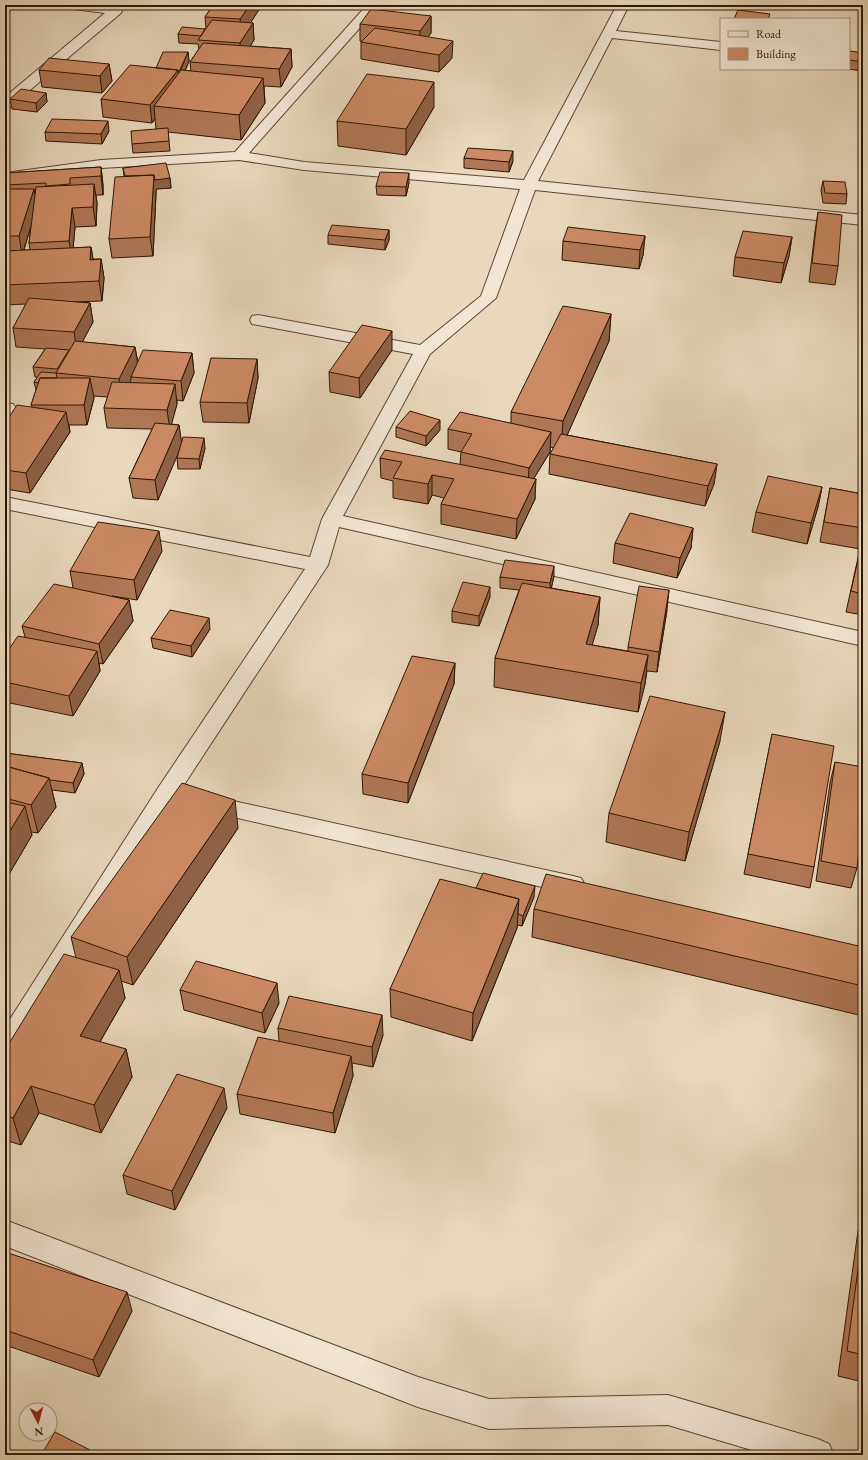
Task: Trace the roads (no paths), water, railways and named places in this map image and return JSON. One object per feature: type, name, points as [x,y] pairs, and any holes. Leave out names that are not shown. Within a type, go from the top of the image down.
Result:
[{"type":"street","points":[[74,5],[117,7]]},
{"type":"street","points":[[239,156],[374,5]]},
{"type":"street","points":[[5,1049],[166,794],[318,565],[332,519],[423,351],[488,298],[529,185],[623,5]]},
{"type":"street","points":[[5,104],[117,7]]},
{"type":"street","points":[[608,34],[720,46]]},
{"type":"street","points":[[5,177],[101,164],[239,156],[304,166],[529,185],[863,220]]},
{"type":"street","points":[[258,320],[423,351]]},
{"type":"street","points":[[5,503],[318,565]]},
{"type":"street","points":[[332,519],[863,639]]},
{"type":"street","points":[[166,794],[595,890]]},
{"type":"street","points":[[5,1233],[418,1392],[489,1414],[668,1410],[818,1455]]}]
